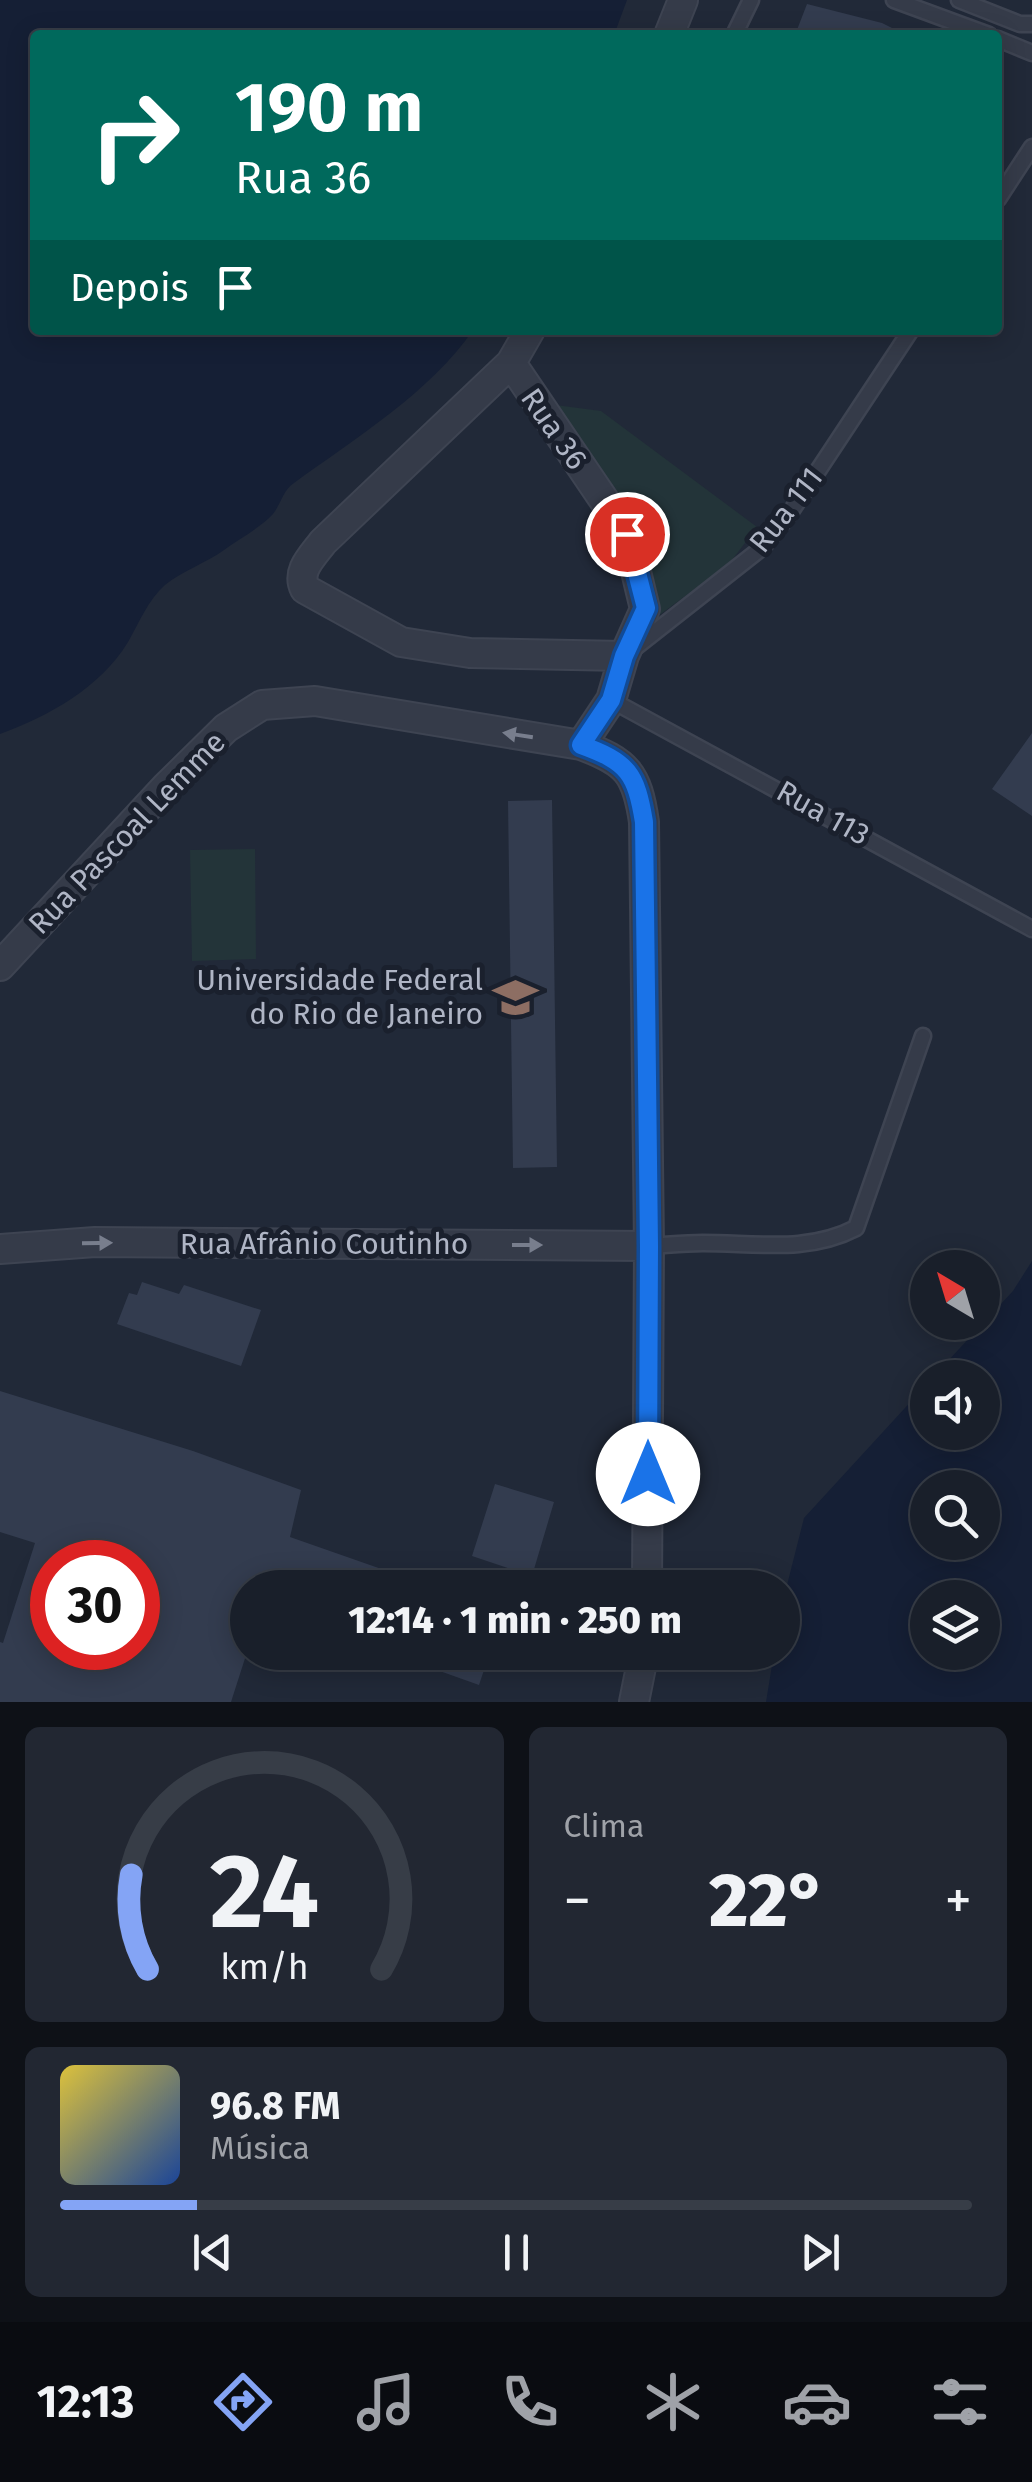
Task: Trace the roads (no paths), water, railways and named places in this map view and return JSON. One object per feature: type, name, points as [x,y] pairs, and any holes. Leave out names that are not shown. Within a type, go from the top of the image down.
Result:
[{"type":"street","points":[[671,30],[683,0]]},
{"type":"street","name":"Rua 36","points":[[527,335],[510,363],[627,534],[646,608],[624,656],[611,700],[581,745]]},
{"type":"street","points":[[510,363],[323,542],[301,573],[301,581],[305,589],[401,642],[470,653],[624,656]]},
{"type":"street","name":"Rua Pascoal Lemme","points":[[0,966],[178,775],[226,728],[262,705],[315,701],[581,745],[613,757],[630,774],[640,796],[644,822],[649,1246],[647,1570]]},
{"type":"street","name":"Rua Afrânio Coutinho","points":[[0,1249],[94,1242],[649,1246]]},
{"type":"street","points":[[634,1702],[640,1670]]},
{"type":"lane","points":[[736,30],[751,0]]},
{"type":"lane","points":[[894,0],[975,30]]},
{"type":"lane","points":[[959,0],[981,4],[1020,24],[1032,24]]},
{"type":"lane","points":[[1002,41],[1032,53]]},
{"type":"lane","points":[[1002,193],[1032,147]]},
{"type":"lane","name":"Rua 111","points":[[624,656],[763,547],[788,516],[908,335]]},
{"type":"lane","name":"Rua 113","points":[[611,700],[1032,929]]},
{"type":"lane","points":[[649,1246],[801,1246],[835,1239],[856,1228],[923,1036]]},
{"type":"water","points":[[0,0],[627,0],[616,30],[30,30],[30,335],[469,335],[414,394],[290,486],[262,524],[165,585],[116,658],[88,687],[55,709],[0,734]]},
{"type":"water","points":[[1032,1261],[1032,1702],[766,1702],[771,1670],[800,1670],[800,1570],[791,1570],[804,1518],[910,1403],[910,1450],[1000,1450],[1000,1360],[949,1360],[967,1340],[1000,1340],[1000,1305]]},
{"type":"place","name":"Universidade Federal do Rio de Janeiro","points":[[516,997]]}]
